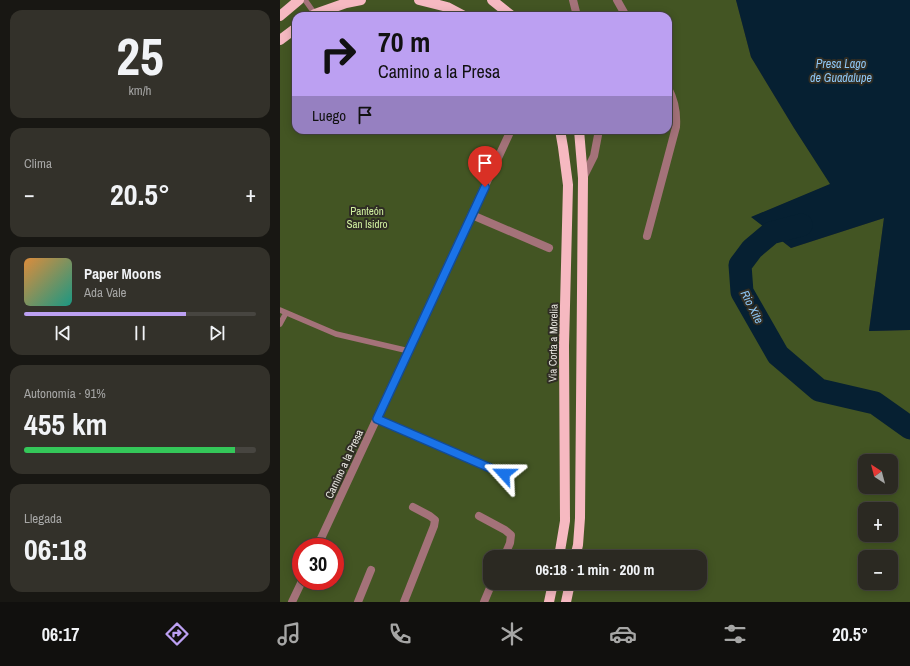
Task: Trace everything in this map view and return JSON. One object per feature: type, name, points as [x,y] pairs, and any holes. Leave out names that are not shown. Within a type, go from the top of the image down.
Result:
[{"type":"main road","points":[[280,16],[299,0]]},
{"type":"main road","points":[[321,12],[346,3],[361,0]]},
{"type":"main road","points":[[419,0],[447,7],[456,12]]},
{"type":"main road","points":[[492,0],[507,12]]},
{"type":"main road","points":[[280,40],[292,31]]},
{"type":"main road","name":"Via Corta a Morelia","points":[[560,550],[565,521],[564,346],[568,185],[561,134]]},
{"type":"main road","points":[[576,550],[580,518],[584,178],[579,134]]},
{"type":"main road","points":[[549,602],[552,590]]},
{"type":"main road","points":[[566,602],[569,590]]},
{"type":"street","points":[[573,0],[576,12]]},
{"type":"street","points":[[617,0],[624,12]]},
{"type":"street","points":[[647,236],[676,128],[676,114],[672,97]]},
{"type":"street","name":"Camino a la Presa","points":[[321,538],[509,134]]},
{"type":"street","points":[[584,178],[594,156],[598,134]]},
{"type":"street","points":[[472,215],[549,248]]},
{"type":"street","points":[[377,419],[504,474]]},
{"type":"street","points":[[404,602],[435,520],[413,507]]},
{"type":"street","points":[[479,516],[505,530],[511,535],[507,550]]},
{"type":"street","points":[[358,602],[371,570]]},
{"type":"street","points":[[292,602],[298,590]]},
{"type":"street","points":[[484,602],[489,590]]},
{"type":"lane","points":[[305,0],[311,12]]},
{"type":"lane","points":[[280,324],[283,311],[336,334],[409,351]]},
{"type":"green space","name":"Panteón San Isidro","points":[[280,0],[736,0],[751,57],[794,128],[831,184],[752,217],[791,248],[884,218],[869,331],[910,330],[910,602],[280,602]]},
{"type":"water","name":"Presa Lago de Guadalupe","points":[[736,0],[910,0],[910,330],[869,331],[884,218],[791,248],[751,217],[830,184],[751,57]]},
{"type":"waterway","name":"Rio Xite","points":[[801,225],[771,233],[752,249],[740,265],[742,292],[778,355],[819,390],[875,403],[910,428]]},
{"type":"route","points":[[485,187],[377,419],[387,422],[504,474]]}]
